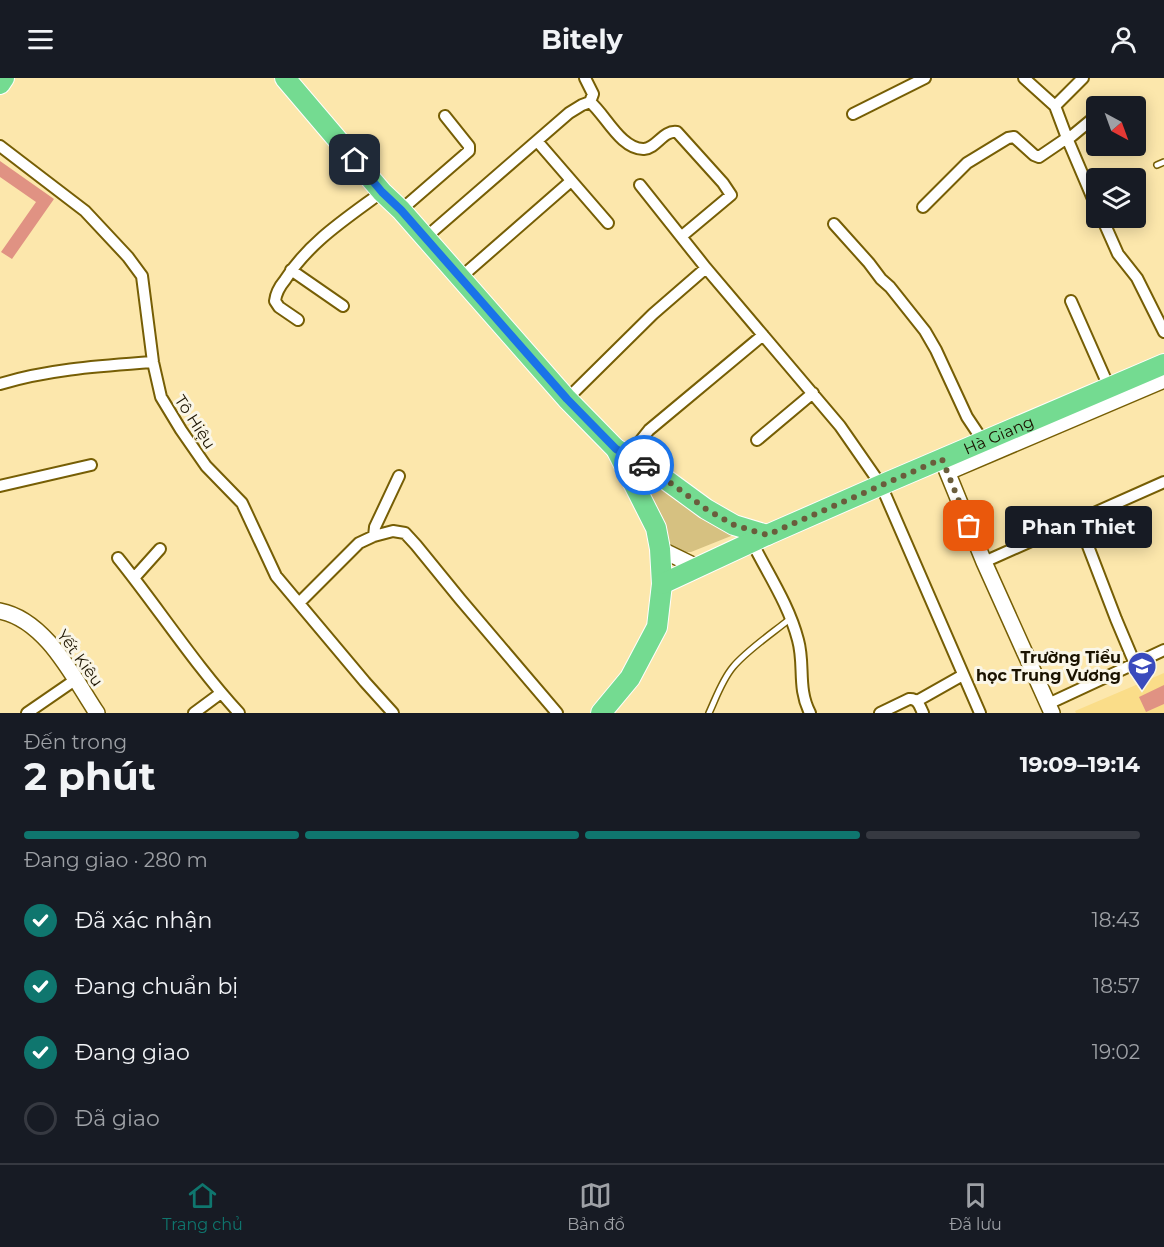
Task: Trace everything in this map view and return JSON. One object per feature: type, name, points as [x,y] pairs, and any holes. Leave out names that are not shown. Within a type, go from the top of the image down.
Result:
[{"type":"highway","points":[[0,84],[4,78]]},
{"type":"highway","points":[[286,78],[382,192],[401,210],[567,399],[616,449],[656,528],[662,584],[657,627],[630,678],[600,713]]},
{"type":"highway","name":"Hà Giang","points":[[662,584],[881,485],[945,466],[983,441],[1164,364]]},
{"type":"highway","points":[[616,449],[665,479],[706,509],[759,539]]},
{"type":"street","points":[[425,238],[569,113],[590,102],[593,94],[585,78]]},
{"type":"street","points":[[853,114],[925,78]]},
{"type":"street","points":[[1024,78],[1055,106],[1086,183]]},
{"type":"street","points":[[1055,106],[1083,78]]},
{"type":"street","points":[[590,102],[607,124],[629,144],[637,147],[645,149],[662,136],[673,131],[677,132],[723,183],[731,195],[682,236]]},
{"type":"street","points":[[401,210],[469,151],[470,146],[445,116]]},
{"type":"street","points":[[923,207],[966,163],[1008,138],[1014,137],[1034,155],[1040,157],[1086,124]]},
{"type":"street","points":[[537,141],[608,223]]},
{"type":"street","name":"Tô Hiệu","points":[[0,146],[86,211],[142,276],[153,362],[161,397],[206,466],[242,503],[276,576],[393,713]]},
{"type":"street","points":[[460,278],[571,181]]},
{"type":"street","points":[[640,185],[706,268],[840,426],[881,485],[980,713]]},
{"type":"street","points":[[298,320],[279,307],[275,301],[278,290],[291,270],[302,256],[328,232],[382,192]]},
{"type":"street","points":[[834,224],[890,287],[925,331],[967,417],[983,441]]},
{"type":"street","points":[[1106,228],[1118,254],[1137,278],[1164,332]]},
{"type":"street","points":[[567,399],[653,314],[706,268]]},
{"type":"street","points":[[291,270],[343,306]]},
{"type":"street","points":[[1071,301],[1109,387]]},
{"type":"street","points":[[633,458],[637,445],[649,430],[763,335]]},
{"type":"street","points":[[0,384],[21,377],[59,370],[153,362]]},
{"type":"street","name":"Hà Giang","points":[[945,466],[1164,380]]},
{"type":"street","points":[[757,440],[813,393]]},
{"type":"street","points":[[0,486],[91,465]]},
{"type":"street","points":[[945,466],[984,562],[1050,709],[1164,650]]},
{"type":"street","points":[[374,536],[375,527],[399,476]]},
{"type":"street","points":[[984,562],[1164,482]]},
{"type":"street","points":[[1078,520],[1135,664]]},
{"type":"street","points":[[300,603],[359,543],[374,536],[399,531],[408,535],[557,713]]},
{"type":"street","points":[[759,539],[799,644],[802,688],[810,713]]},
{"type":"street","points":[[134,578],[160,549]]},
{"type":"street","points":[[660,549],[697,567]]},
{"type":"street","points":[[118,558],[221,693],[239,713]]},
{"type":"street","name":"Yết Kiêu","points":[[1,607],[28,623],[53,646],[97,713]]},
{"type":"street","points":[[917,701],[963,675]]},
{"type":"street","points":[[27,713],[75,680]]},
{"type":"street","points":[[194,713],[221,693]]},
{"type":"street","points":[[880,713],[912,698],[917,701],[922,713]]},
{"type":"lane","points":[[1157,165],[1164,162]]},
{"type":"lane","points":[[709,713],[732,668],[791,618]]},
{"type":"shaded area","points":[[635,466],[732,534],[731,536],[691,552],[670,549]]},
{"type":"shaded area","name":"Trường Tiểu học Trung Vương","points":[[1164,673],[1164,713],[1076,713],[1075,711]]},
{"type":"building","points":[[0,161],[54,199],[12,259],[1,252],[36,202],[0,177]]},
{"type":"building","points":[[1164,685],[1164,704],[1146,712],[1139,697]]},
{"type":"way so far","points":[[644,465],[706,509],[734,525],[767,535],[942,459],[969,526]]},
{"type":"place","name":"Phan Thiet","points":[[969,526]]},
{"type":"place","name":"Trường Tiểu học Trung Vương","points":[[1142,692]]},
{"type":"route","points":[[355,160],[567,399],[616,449],[644,465]]}]
